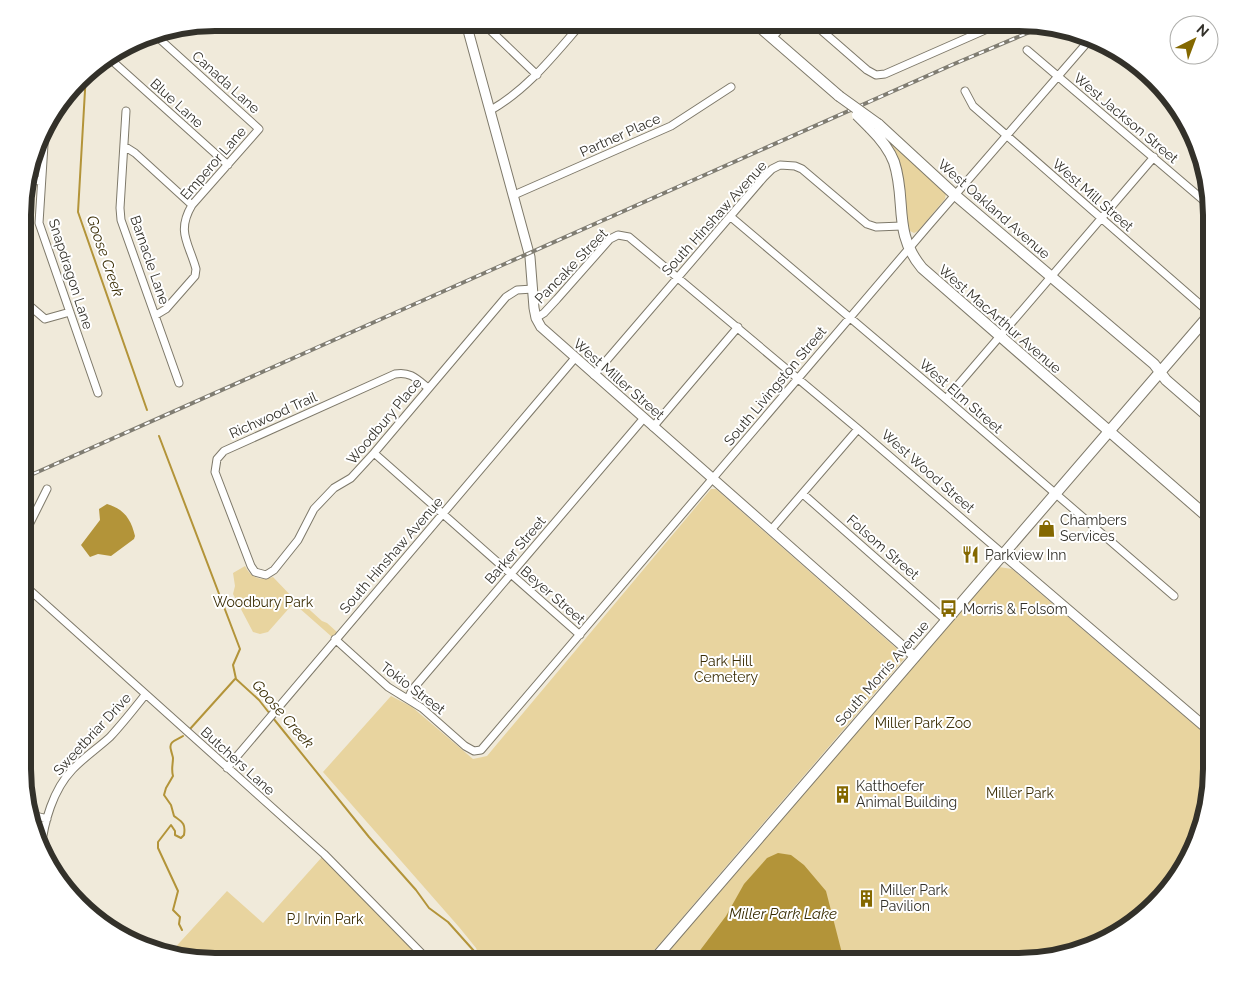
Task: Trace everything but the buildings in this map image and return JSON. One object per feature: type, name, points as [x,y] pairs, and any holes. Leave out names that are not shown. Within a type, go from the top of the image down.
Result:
[{"type":"main road","points":[[764,31],[772,38]]},
{"type":"main road","name":"West MacArthur Avenue","points":[[772,38],[874,126],[894,162],[902,226],[909,248],[914,259],[926,273],[1203,513]]},
{"type":"main road","name":"West Oakland Avenue","points":[[874,126],[1154,364],[1166,380],[1203,412]]},
{"type":"main road","name":"South Morris Avenue","points":[[660,953],[1203,322]]},
{"type":"street","points":[[469,31],[530,257],[536,318]]},
{"type":"street","points":[[489,31],[537,75]]},
{"type":"street","points":[[490,110],[537,75],[575,31]]},
{"type":"street","points":[[772,38],[778,31]]},
{"type":"street","points":[[821,31],[867,70],[876,75],[885,74],[981,31]]},
{"type":"street","name":"Canada Lane","points":[[161,40],[260,129]]},
{"type":"street","name":"South Livingston Street","points":[[478,752],[485,747],[850,317],[1086,44]]},
{"type":"street","name":"West Jackson Street","points":[[1027,50],[1154,158],[1201,196]]},
{"type":"street","name":"Blue Lane","points":[[113,62],[228,165]]},
{"type":"street","name":"Partner Place","points":[[514,195],[671,126],[731,87]]},
{"type":"street","name":"West Mill Street","points":[[965,91],[973,106],[1203,306]]},
{"type":"street","name":"Barnacle Lane","points":[[126,111],[120,208],[121,220],[180,383]]},
{"type":"street","name":"Emperor Lane","points":[[156,315],[166,309],[195,276],[195,265],[184,228],[187,214],[192,205],[260,129]]},
{"type":"street","points":[[124,146],[135,153],[192,205]]},
{"type":"street","name":"Snapdragon Lane","points":[[43,149],[39,223],[98,393]]},
{"type":"street","points":[[946,399],[1154,158]]},
{"type":"street","name":"South Hinshaw Avenue","points":[[594,375],[772,169],[780,164],[788,164],[802,170],[867,224],[876,227],[902,226]]},
{"type":"street","points":[[35,181],[41,181]]},
{"type":"street","name":"West Elm Street","points":[[731,217],[1174,596]]},
{"type":"street","name":"Pancake Street","points":[[536,318],[544,313],[610,239],[618,235],[625,235]]},
{"type":"street","name":"West Wood Street","points":[[625,235],[635,240],[858,428],[1203,725]]},
{"type":"street","name":"Woodbury Place","points":[[260,575],[266,576],[274,570],[298,540],[314,509],[334,488],[351,478],[374,454],[506,297],[517,290],[533,289]]},
{"type":"street","points":[[31,307],[45,319],[70,312]]},
{"type":"street","name":"West Miller Street","points":[[536,318],[544,330],[594,375],[915,657]]},
{"type":"street","points":[[653,427],[738,327]]},
{"type":"street","name":"South Hinshaw Avenue","points":[[227,768],[575,358]]},
{"type":"street","name":"Richwood Trail","points":[[260,575],[251,566],[215,472],[217,459],[224,451],[395,374],[402,372],[410,374],[428,388]]},
{"type":"street","name":"Barker Street","points":[[408,699],[412,690],[644,418]]},
{"type":"street","points":[[771,530],[858,428]]},
{"type":"street","name":"Beyer Street","points":[[374,454],[580,635]]},
{"type":"street","points":[[31,522],[46,489]]},
{"type":"street","name":"Folsom Street","points":[[803,494],[946,620]]},
{"type":"street","name":"Butchers Lane","points":[[31,591],[324,854],[422,953]]},
{"type":"street","name":"Tokio Street","points":[[335,640],[388,687],[422,708],[465,746],[478,752]]},
{"type":"street","name":"Sweetbriar Drive","points":[[44,835],[47,819],[58,792],[71,771],[110,736],[145,695]]},
{"type":"street","points":[[38,817],[47,819]]},
{"type":"green space","points":[[883,136],[946,193],[945,199],[918,231],[914,233],[908,230]]},
{"type":"green space","name":"Park Hill Cemetery","points":[[711,489],[716,489],[904,655],[904,659],[652,953],[478,953],[459,927],[323,772],[391,696],[412,707],[473,759],[487,756]]},
{"type":"green space","name":"Woodbury Park","points":[[245,566],[253,576],[264,579],[273,577],[295,600],[301,602],[337,632],[332,637],[298,607],[291,606],[268,632],[260,634],[253,632],[233,594],[235,586],[233,573]]},
{"type":"green space","name":"Miller Park","points":[[999,567],[1012,569],[1203,732],[1203,768],[1199,804],[1189,839],[1178,861],[1165,881],[1131,915],[1089,939],[1054,949],[1018,953],[667,953]]},
{"type":"green space","name":"PJ Irvin Park","points":[[322,857],[415,950],[412,953],[216,953],[175,948],[227,891],[263,923]]},
{"type":"water","points":[[107,504],[118,509],[126,516],[135,536],[134,539],[111,556],[98,554],[90,557],[81,545],[100,520],[99,509]]},
{"type":"water","name":"Miller Park Lake","points":[[778,853],[791,855],[804,865],[826,891],[842,953],[698,953],[726,916],[744,884],[767,858]]},
{"type":"waterway","name":"Goose Creek","points":[[85,85],[78,212],[147,410]]},
{"type":"waterway","name":"Goose Creek","points":[[159,436],[240,649],[233,665],[236,679],[259,700],[270,714]]},
{"type":"waterway","points":[[190,729],[235,679]]},
{"type":"waterway","name":"Goose Creek","points":[[273,718],[429,908],[448,922],[475,953]]},
{"type":"waterway","points":[[182,930],[179,924],[180,917],[173,910],[178,891],[158,848],[158,842],[171,825],[175,835],[181,838],[184,835],[184,825],[174,816],[171,805],[164,795],[173,776],[173,758],[170,747],[174,741],[183,736]]},
{"type":"railway","points":[[31,475],[1030,32]]},
{"type":"place","name":"Chambers Services","points":[[1046,528]]},
{"type":"place","name":"Parkview Inn","points":[[971,555]]},
{"type":"place","name":"Morris & Folsom","points":[[949,609]]},
{"type":"place","name":"Katthoefer Animal Building","points":[[842,794]]},
{"type":"place","name":"Miller Park Pavilion","points":[[866,898]]},
{"type":"park label","name":"Miller Park Zoo","points":[[923,723]]}]
